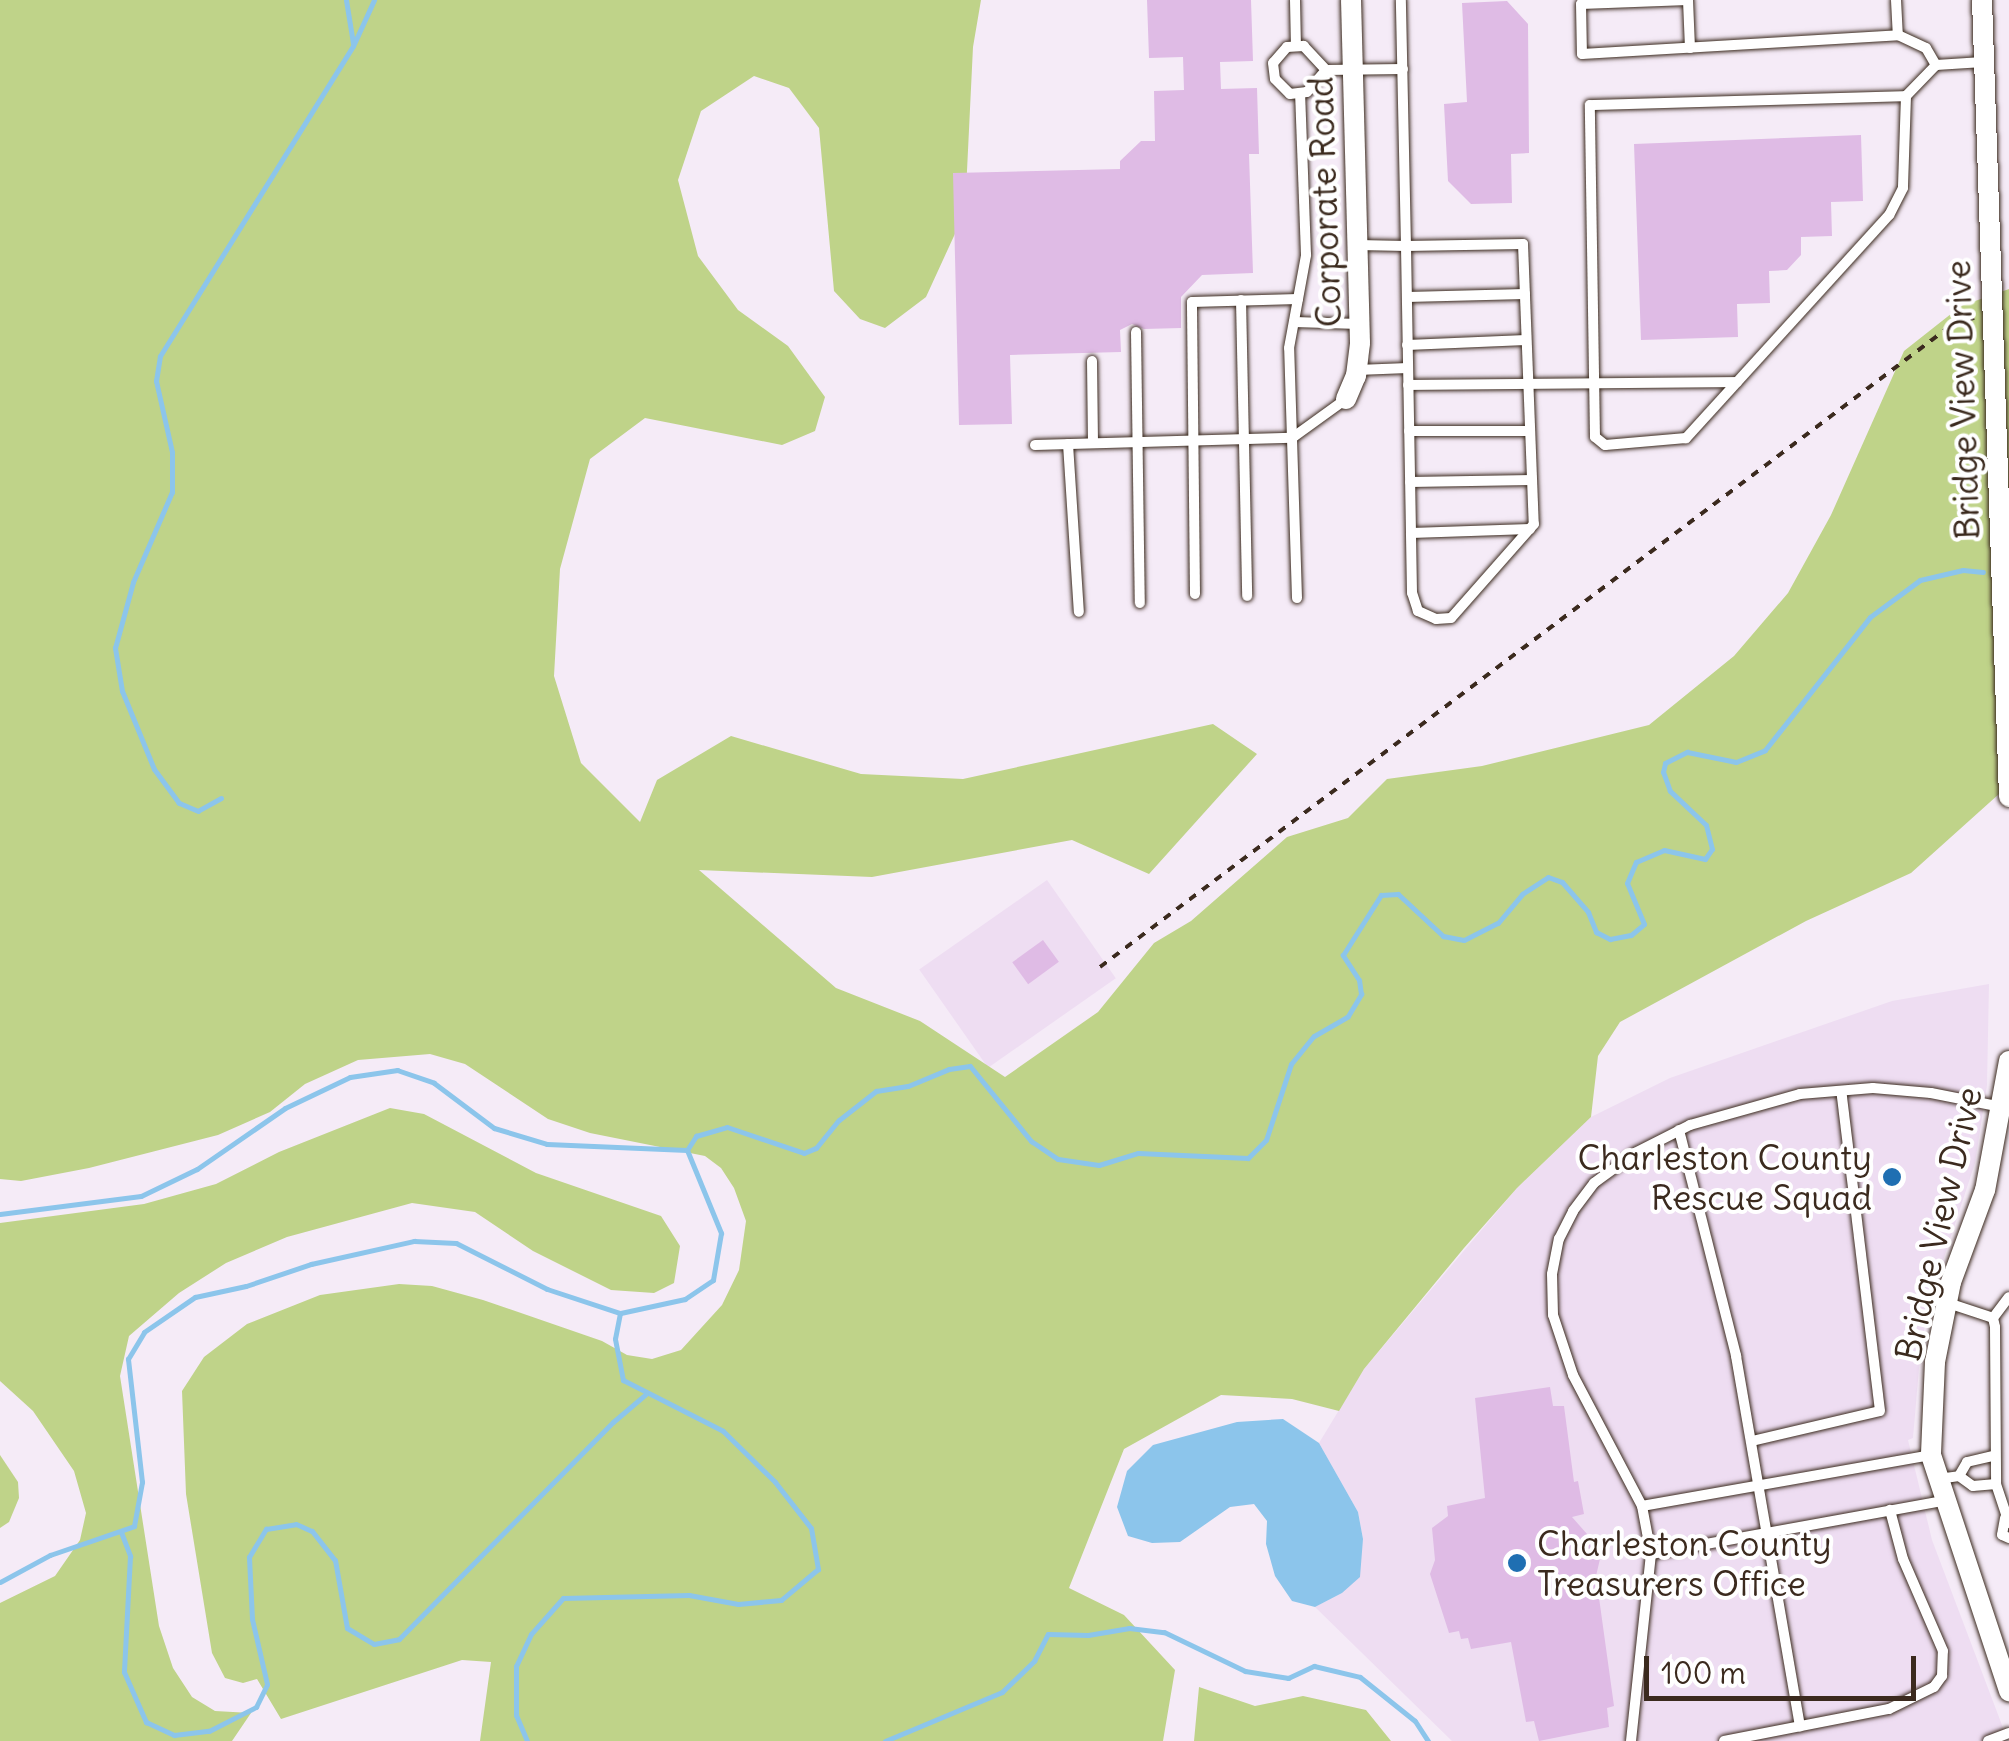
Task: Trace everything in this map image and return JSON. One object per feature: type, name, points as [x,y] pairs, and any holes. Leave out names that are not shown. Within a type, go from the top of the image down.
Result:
[{"type":"street","name":"Corporate Road","points":[[1346,399],[1357,370],[1360,324],[1350,0]]},
{"type":"street","name":"Bridge View Drive","points":[[1982,0],[2009,797]]},
{"type":"street","name":"Bridge View Drive","points":[[2009,1060],[1985,1190],[1947,1303],[1934,1362],[1931,1455],[1942,1501],[2009,1691]]},
{"type":"lane","points":[[1294,0],[1296,46]]},
{"type":"lane","points":[[1358,245],[1406,246],[1523,244],[1534,524],[1451,618],[1436,620],[1418,611],[1412,592],[1408,385],[1408,344],[1406,246],[1403,68],[1401,0]]},
{"type":"lane","points":[[1690,48],[1688,0],[1581,4],[1582,54],[1690,48],[1898,35],[1926,48],[1936,65]]},
{"type":"lane","points":[[1896,0],[1898,35]]},
{"type":"lane","points":[[1326,70],[1307,92],[1290,94],[1275,79],[1273,63],[1287,47],[1304,46],[1326,70],[1403,68]]},
{"type":"lane","points":[[1906,96],[1590,105],[1596,437],[1605,445],[1686,438],[1889,216],[1903,188],[1906,96],[1936,65],[1982,62]]},
{"type":"lane","points":[[1296,598],[1289,348],[1306,255],[1300,93]]},
{"type":"lane","points":[[1407,297],[1525,294]]},
{"type":"lane","points":[[1195,594],[1192,302],[1298,298]]},
{"type":"lane","points":[[1241,300],[1247,596]]},
{"type":"lane","points":[[1294,322],[1360,324]]},
{"type":"lane","points":[[1136,332],[1140,603]]},
{"type":"lane","points":[[1408,344],[1526,340]]},
{"type":"lane","points":[[1092,361],[1093,444]]},
{"type":"lane","points":[[1357,370],[1408,368]]},
{"type":"lane","points":[[1408,385],[1737,382]]},
{"type":"lane","points":[[1035,445],[1292,438],[1346,399]]},
{"type":"lane","points":[[1409,432],[1530,430]]},
{"type":"lane","points":[[1068,444],[1079,612]]},
{"type":"lane","points":[[1410,482],[1532,480]]},
{"type":"lane","points":[[1411,533],[1530,529]]},
{"type":"lane","points":[[1631,1741],[1650,1554],[1642,1506],[1562,1350],[1554,1314],[1552,1274],[1559,1239],[1594,1184],[1635,1153],[1679,1130],[1800,1094],[1841,1091],[1931,1093],[2002,1107]]},
{"type":"lane","points":[[1752,1441],[1880,1411],[1841,1091]]},
{"type":"lane","points":[[1679,1130],[1708,1232],[1752,1441],[1800,1728]]},
{"type":"lane","points":[[1992,1318],[2009,1297]]},
{"type":"lane","points":[[1947,1303],[1992,1318]]},
{"type":"lane","points":[[1992,1318],[1996,1337],[1996,1484],[2007,1521],[2002,1534],[2009,1538]]},
{"type":"lane","points":[[1642,1506],[1931,1455]]},
{"type":"lane","points":[[1958,1476],[1966,1462],[1994,1456]]},
{"type":"lane","points":[[1937,1480],[1958,1476],[1974,1486],[1996,1484]]},
{"type":"lane","points":[[1650,1554],[1942,1501]]},
{"type":"lane","points":[[1724,1741],[1889,1709],[1921,1696],[1942,1676],[1939,1635],[1903,1559],[1890,1510]]},
{"type":"lane","points":[[1988,1741],[2009,1734]]},
{"type":"path","points":[[1100,968],[1953,324],[1992,318]]},
{"type":"shaded area","points":[[1047,880],[1116,978],[988,1068],[919,969]]},
{"type":"shaded area","points":[[1989,984],[1987,1085],[1975,1163],[1931,1297],[1921,1345],[1913,1438],[1908,1440],[1932,1540],[2008,1741],[1452,1741],[1315,1607],[1342,1593],[1363,1539],[1358,1512],[1319,1443],[1364,1369],[1517,1188],[1591,1117],[1670,1078],[1892,1001]]},
{"type":"green space","points":[[0,0],[981,0],[973,47],[965,212],[926,297],[885,328],[860,319],[834,291],[819,128],[789,88],[754,76],[701,111],[678,180],[698,256],[738,310],[788,346],[825,397],[815,431],[782,445],[645,418],[590,459],[560,569],[554,676],[581,763],[640,822],[657,780],[731,736],[861,774],[963,779],[1213,724],[1257,754],[1149,874],[1072,840],[872,877],[699,870],[836,988],[920,1021],[1005,1077],[1098,1012],[1154,943],[1191,921],[1287,837],[1348,818],[1387,779],[1482,766],[1649,725],[1734,656],[1788,593],[1831,515],[1904,351],[1961,306],[2009,289],[2009,785],[1911,873],[1806,921],[1620,1022],[1598,1056],[1591,1117],[1517,1188],[1464,1248],[1364,1369],[1339,1411],[1292,1399],[1221,1395],[1124,1449],[1069,1588],[1124,1615],[1175,1670],[1163,1741],[480,1741],[491,1662],[462,1660],[281,1719],[257,1679],[243,1683],[225,1678],[212,1653],[186,1494],[182,1391],[204,1357],[247,1324],[320,1295],[399,1284],[432,1286],[483,1300],[602,1341],[627,1355],[652,1359],[681,1350],[722,1305],[739,1270],[746,1221],[734,1188],[721,1168],[705,1156],[590,1133],[548,1119],[465,1064],[430,1054],[358,1060],[305,1084],[270,1112],[218,1135],[89,1168],[21,1181],[0,1179]]},
{"type":"green space","points":[[390,1108],[424,1114],[536,1173],[661,1216],[680,1246],[674,1283],[654,1293],[611,1290],[533,1251],[475,1212],[412,1203],[287,1237],[226,1263],[179,1293],[129,1336],[120,1376],[159,1626],[173,1668],[192,1697],[215,1711],[251,1713],[232,1741],[0,1741],[0,1603],[55,1576],[80,1540],[86,1513],[74,1471],[33,1411],[0,1381],[0,1223],[144,1204],[216,1184],[279,1152]]},
{"type":"green space","points":[[0,1455],[18,1482],[19,1498],[9,1522],[0,1528]]},
{"type":"green space","points":[[1199,1687],[1255,1706],[1303,1696],[1366,1710],[1391,1741],[1194,1741]]},
{"type":"water","points":[[1283,1419],[1319,1443],[1358,1512],[1363,1539],[1360,1577],[1342,1593],[1315,1607],[1292,1601],[1275,1576],[1266,1544],[1267,1521],[1254,1504],[1230,1507],[1180,1542],[1152,1543],[1128,1536],[1117,1507],[1127,1471],[1153,1445],[1237,1422]]},
{"type":"building","points":[[1147,0],[1251,0],[1253,61],[1220,62],[1221,89],[1257,88],[1259,154],[1249,154],[1253,273],[1202,275],[1181,297],[1181,328],[1144,329],[1132,324],[1120,330],[1121,352],[1010,355],[1012,424],[959,425],[953,173],[1120,169],[1120,161],[1141,141],[1155,141],[1154,91],[1184,90],[1183,57],[1149,58]]},
{"type":"building","points":[[1507,1],[1528,24],[1529,153],[1511,154],[1512,203],[1471,204],[1448,181],[1444,104],[1467,102],[1462,3]]},
{"type":"building","points":[[1861,135],[1863,201],[1831,202],[1832,236],[1801,237],[1801,255],[1787,270],[1769,271],[1770,303],[1737,304],[1738,337],[1641,340],[1634,144]]},
{"type":"building","points":[[1043,940],[1059,962],[1028,984],[1012,962]]},
{"type":"building","name":"Charleston County Treasurers Office","points":[[1550,1387],[1553,1406],[1564,1406],[1574,1482],[1578,1481],[1584,1514],[1572,1517],[1595,1543],[1600,1559],[1596,1576],[1614,1706],[1607,1708],[1609,1727],[1539,1741],[1534,1721],[1526,1722],[1511,1642],[1471,1649],[1468,1638],[1461,1639],[1459,1631],[1449,1633],[1430,1574],[1435,1560],[1432,1528],[1448,1516],[1447,1506],[1485,1498],[1475,1398]]},
{"type":"waterway","points":[[346,0],[353,43]]},
{"type":"waterway","points":[[221,798],[198,811],[179,803],[154,769],[122,691],[115,648],[133,582],[172,492],[172,452],[156,381],[160,356],[353,46],[374,0]]},
{"type":"waterway","points":[[687,1150],[696,1136],[727,1127],[804,1153],[816,1148],[839,1120],[876,1091],[908,1086],[949,1069],[970,1066],[1031,1141],[1058,1159],[1099,1165],[1138,1153],[1248,1158],[1266,1140],[1291,1064],[1314,1036],[1348,1016],[1361,994],[1359,980],[1343,955],[1381,895],[1398,894],[1443,936],[1464,940],[1498,923],[1522,894],[1548,877],[1562,882],[1588,912],[1596,932],[1610,939],[1631,935],[1644,924],[1627,883],[1636,862],[1664,850],[1705,859],[1712,849],[1706,825],[1670,791],[1663,772],[1665,763],[1687,752],[1736,762],[1765,750],[1870,617],[1920,580],[1963,570],[1983,572]]},
{"type":"waterway","points":[[0,1214],[141,1196],[197,1169],[285,1108],[350,1077],[397,1070],[434,1083],[494,1128],[547,1144],[687,1150],[721,1233],[713,1280],[685,1299],[620,1313],[615,1339],[623,1380],[723,1431],[775,1482],[811,1528],[818,1569],[781,1600],[738,1604],[689,1595],[563,1598],[531,1634],[516,1666],[516,1715],[527,1741]]},
{"type":"waterway","points":[[0,1582],[50,1555],[134,1526],[142,1482],[128,1359],[144,1332],[195,1297],[246,1286],[311,1264],[414,1241],[456,1243],[547,1289],[620,1313]]},
{"type":"waterway","points":[[121,1532],[130,1556],[124,1672],[146,1722],[174,1735],[209,1731],[256,1707],[267,1684],[252,1619],[249,1557],[266,1529],[296,1524],[312,1531],[335,1560],[347,1628],[374,1644],[399,1639],[613,1422],[646,1394]]},
{"type":"waterway","points":[[885,1741],[1002,1692],[1034,1661],[1048,1634],[1088,1635],[1129,1628],[1164,1632],[1245,1671],[1288,1678],[1314,1666],[1360,1677],[1415,1721],[1428,1741]]},
{"type":"place","name":"Charleston County Rescue Squad","points":[[1892,1177]]},
{"type":"place","name":"Charleston County Treasurers Office","points":[[1517,1563]]}]
